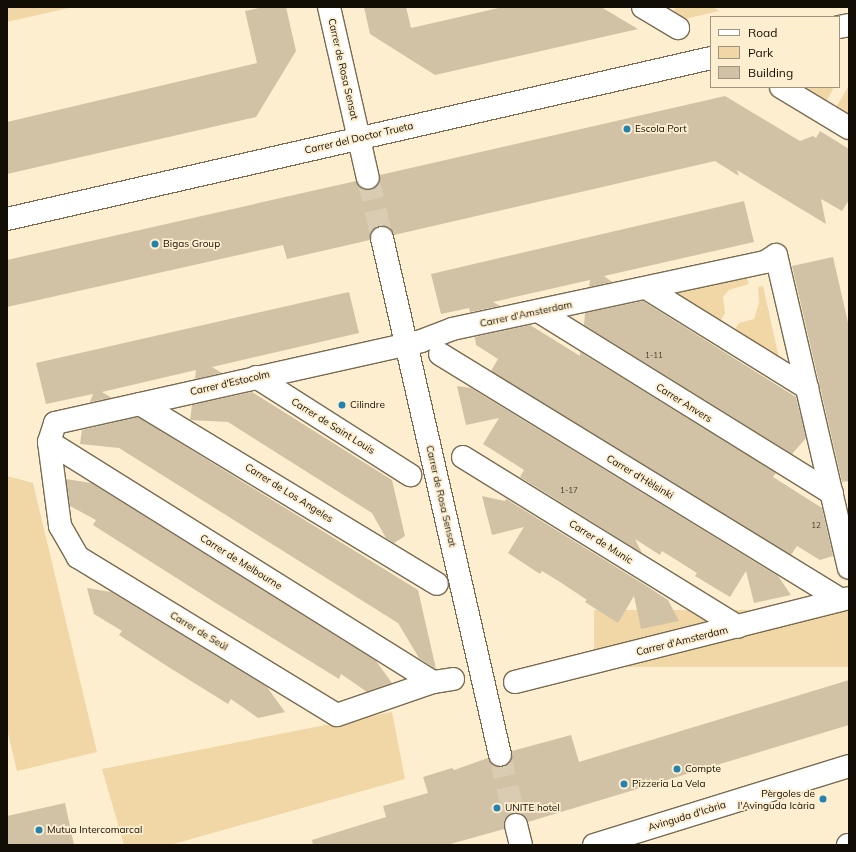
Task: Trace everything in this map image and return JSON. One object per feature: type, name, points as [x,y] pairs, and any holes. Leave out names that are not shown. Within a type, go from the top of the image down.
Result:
[{"type":"street","name":"Carrer de Rosa Sensat","points":[[329,7],[368,178]]},
{"type":"street","points":[[643,7],[678,28]]},
{"type":"street","name":"Carrer del Doctor Trueta","points":[[7,219],[710,58]]},
{"type":"street","points":[[783,88],[849,128]]},
{"type":"street","name":"Carrer de Rosa Sensat","points":[[382,238],[500,755]]},
{"type":"street","name":"Carrer d'Amsterdam","points":[[406,344],[452,330],[538,311],[646,288],[772,266],[807,388],[849,568]]},
{"type":"street","points":[[646,288],[807,388]]},
{"type":"street","name":"Carrer Anvers","points":[[538,311],[832,493]]},
{"type":"street","name":"Carrer d'Estocolm","points":[[52,432],[140,404],[406,344]]},
{"type":"street","name":"Carrer d'Hèlsinki","points":[[440,354],[845,599]]},
{"type":"street","name":"Carrer de Saint Louis","points":[[256,377],[410,475]]},
{"type":"street","name":"Carrer de Los Angeles","points":[[140,404],[437,584]]},
{"type":"street","name":"Carrer de Seúl","points":[[52,432],[60,526],[78,557],[337,716],[443,681]]},
{"type":"street","name":"Carrer de Melbourne","points":[[52,432],[443,681]]},
{"type":"street","name":"Carrer de Munic","points":[[463,458],[738,627]]},
{"type":"street","name":"Carrer d'Amsterdam","points":[[515,682],[845,599]]},
{"type":"street","name":"Avinguda d'Icària","points":[[594,845],[849,766]]},
{"type":"green space","points":[[7,7],[73,7],[7,22]]},
{"type":"green space","points":[[676,7],[713,7],[719,11],[685,19],[673,12]]},
{"type":"green space","points":[[848,87],[849,88],[849,118],[835,109]]},
{"type":"green space","points":[[800,88],[833,88],[825,104]]},
{"type":"green space","points":[[747,278],[749,284],[729,290],[723,297],[725,313],[718,326],[679,303],[675,292]]},
{"type":"green space","points":[[763,286],[779,358],[731,335],[739,323],[754,319],[759,303],[758,287]]},
{"type":"green space","points":[[7,476],[33,483],[97,752],[17,771],[7,729]]},
{"type":"green space","points":[[594,610],[849,610],[849,667],[594,667]]},
{"type":"green space","points":[[392,712],[405,779],[170,845],[124,845],[102,769]]},
{"type":"building","points":[[264,7],[286,7],[296,51],[256,117],[7,174],[7,122],[257,63],[245,11]]},
{"type":"building","points":[[364,7],[406,7],[411,28],[503,7],[601,7],[638,29],[435,75],[370,34]]},
{"type":"building","points":[[725,96],[800,141],[813,136],[816,138],[820,131],[849,149],[849,200],[842,211],[821,199],[826,224],[737,170],[739,176],[715,161],[394,235],[386,226],[379,226],[373,229],[370,240],[287,259],[283,245],[7,307],[7,260],[356,181],[364,190],[371,190],[380,182],[380,175]]},
{"type":"building","points":[[744,201],[754,242],[604,276],[612,282],[589,287],[590,280],[493,302],[500,306],[470,312],[469,308],[441,314],[431,274]]},
{"type":"building","points":[[833,257],[849,327],[849,481],[842,482],[792,266]]},
{"type":"building","points":[[349,292],[359,333],[212,367],[222,373],[195,379],[196,370],[102,392],[112,398],[90,402],[93,394],[46,404],[36,363]]},
{"type":"building","points":[[643,301],[796,397],[806,438],[792,454],[584,325],[585,313]]},
{"type":"building","points":[[530,325],[580,356],[580,352],[776,473],[773,477],[822,508],[833,556],[820,560],[797,546],[791,555],[491,371],[498,359],[476,345],[475,337]]},
{"type":"building","points":[[457,386],[471,388],[778,576],[791,595],[754,603],[746,571],[730,597],[695,576],[697,573],[662,551],[660,555],[635,539],[642,553],[520,477],[524,470],[483,444],[499,418],[466,425]]},
{"type":"building","points":[[252,392],[392,480],[405,536],[394,543],[386,538],[372,513],[228,422],[190,420],[192,405]]},
{"type":"building","points":[[138,417],[418,590],[436,669],[419,658],[398,623],[119,448],[80,444],[82,430]]},
{"type":"building","points":[[66,479],[91,483],[376,661],[392,683],[367,692],[341,674],[339,679],[219,605],[93,525],[96,520],[70,506]]},
{"type":"building","points":[[482,496],[505,501],[506,499],[642,583],[668,600],[679,621],[641,629],[634,596],[618,623],[585,602],[587,600],[560,582],[542,571],[540,574],[508,553],[524,527],[492,535]]},
{"type":"building","points":[[87,588],[111,592],[267,687],[285,712],[258,718],[231,699],[228,704],[170,668],[119,635],[122,631],[94,614]]},
{"type":"building","points":[[849,680],[849,725],[528,822],[520,813],[513,813],[504,821],[504,829],[447,845],[313,845],[312,840],[386,817],[383,806],[428,793],[423,777],[452,768],[454,770],[488,758],[496,767],[503,767],[512,759],[512,751],[571,735],[579,762]]},
{"type":"building","name":"Mutua Intercomarcal","points":[[65,803],[74,845],[7,845],[7,816]]},
{"type":"tunnel","points":[[368,178],[382,238]]},
{"type":"tunnel","points":[[500,755],[516,825]]},
{"type":"place","name":"Escola Port","points":[[627,129]]},
{"type":"place","name":"Bigas Group","points":[[155,244]]},
{"type":"place","name":"Cilindre","points":[[342,405]]},
{"type":"place","name":"Compte","points":[[677,769]]},
{"type":"place","name":"Pizzeria La Vela","points":[[624,784]]},
{"type":"place","name":"Pèrgoles de l'Avinguda Icària","points":[[823,799]]},
{"type":"place","name":"UNITE hotel","points":[[497,808]]},
{"type":"place","name":"Mutua Intercomarcal","points":[[39,830]]}]
